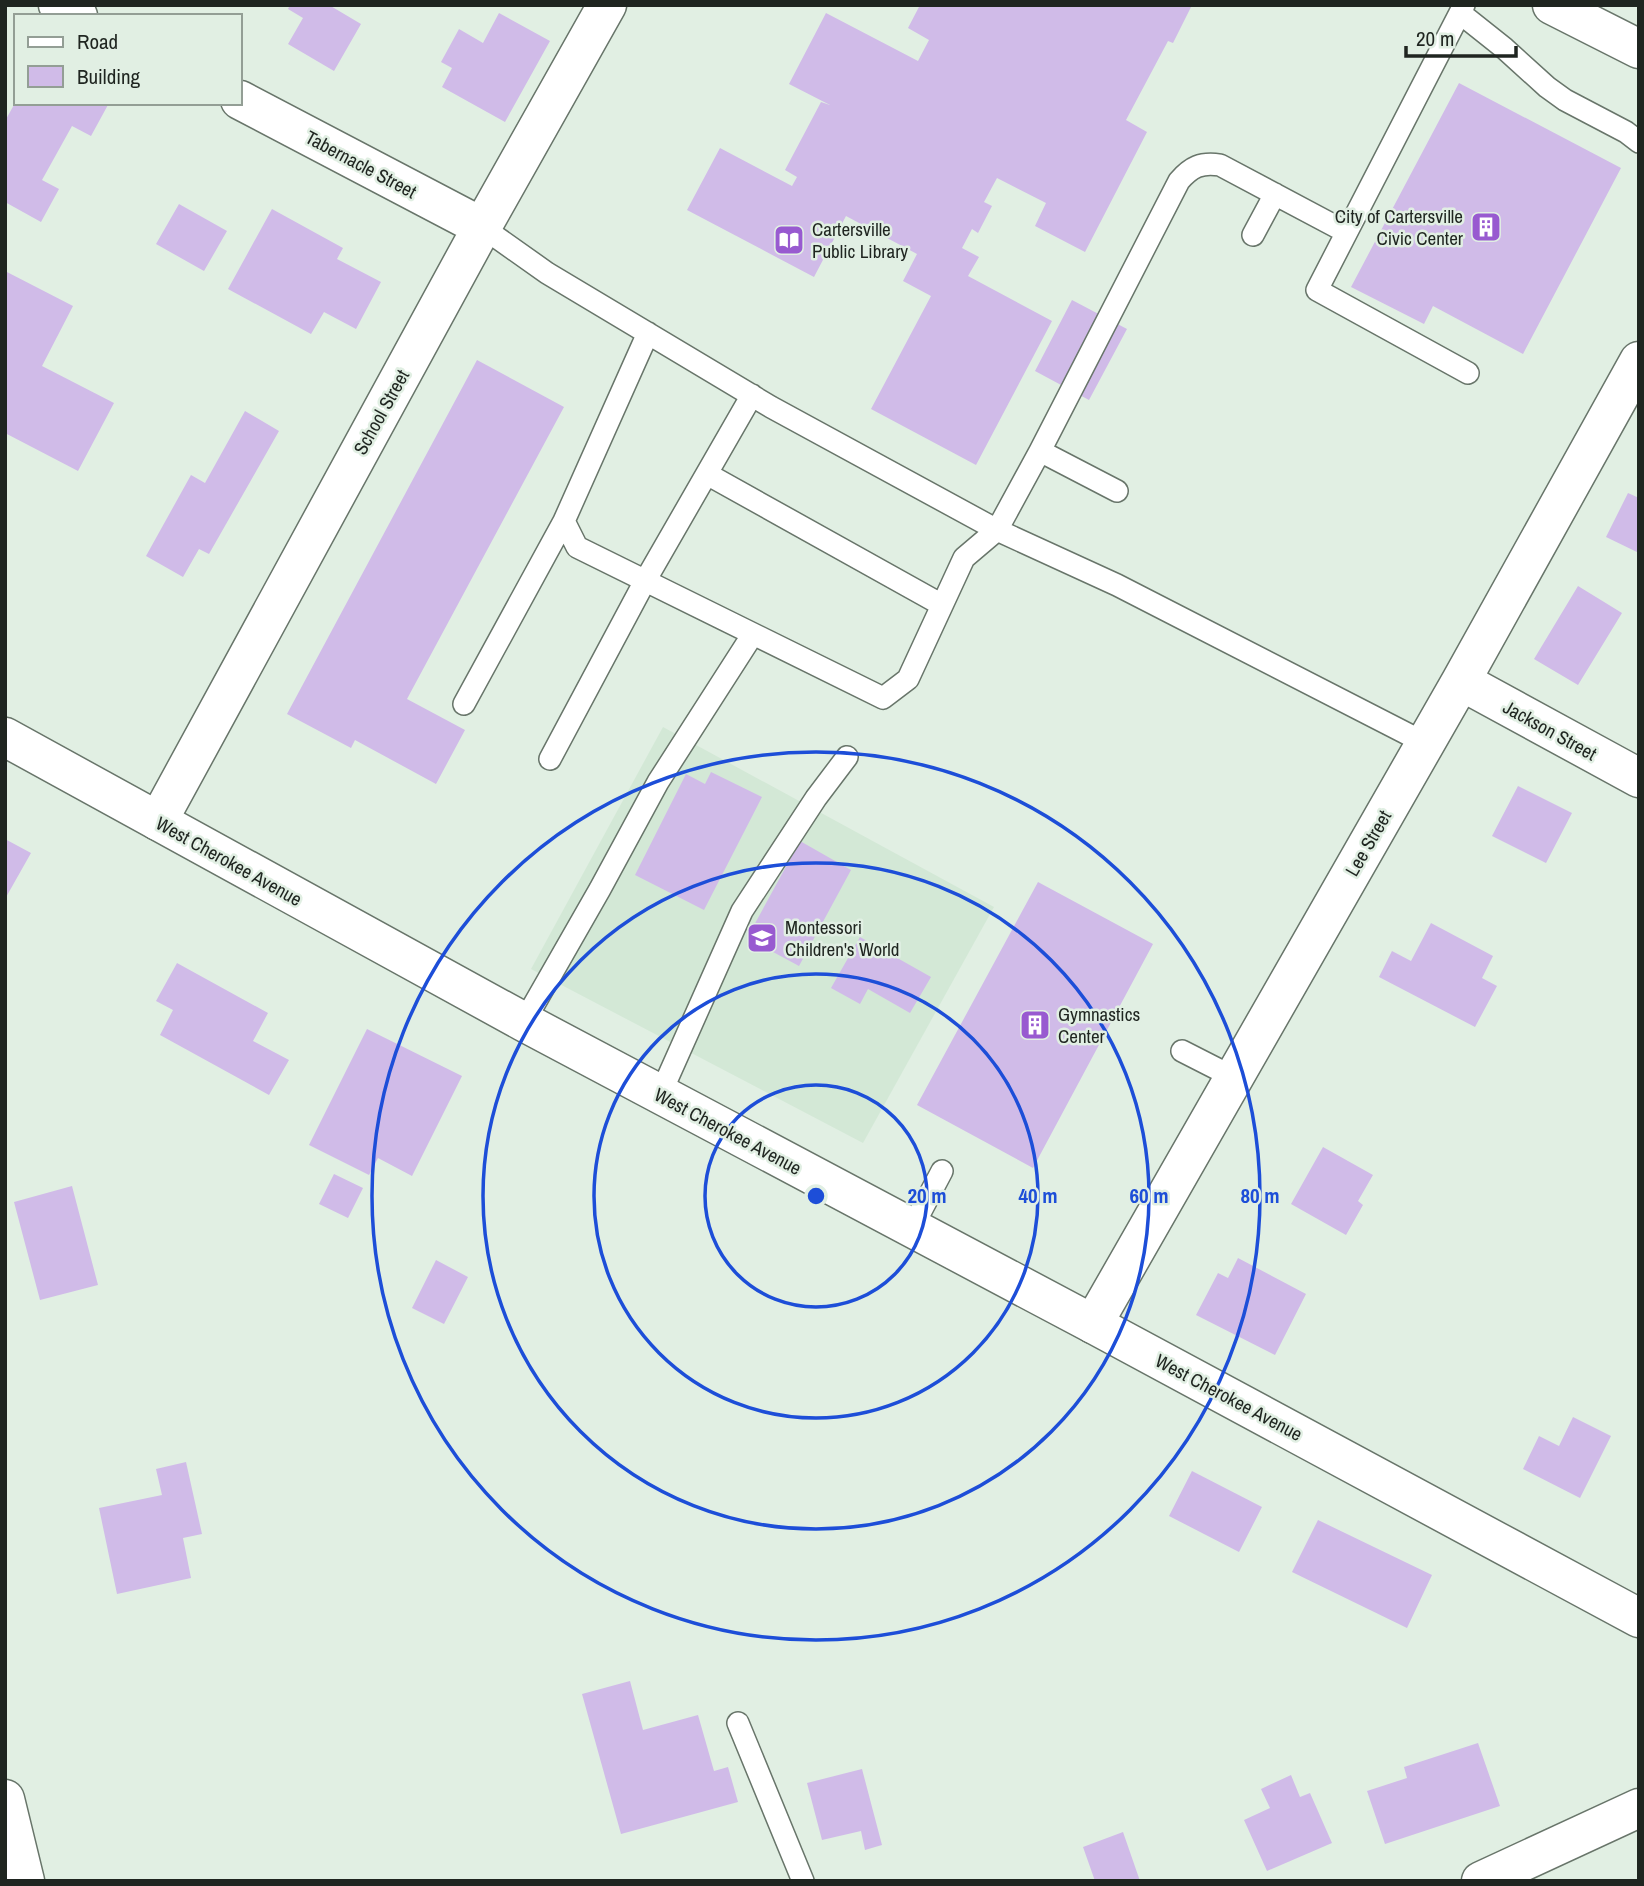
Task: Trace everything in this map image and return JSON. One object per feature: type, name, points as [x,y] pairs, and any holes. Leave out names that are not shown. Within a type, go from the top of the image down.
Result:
[{"type":"street","points":[[58,5],[74,14]]},
{"type":"street","name":"School Street","points":[[158,821],[482,227],[607,5]]},
{"type":"street","points":[[1552,5],[1639,49]]},
{"type":"street","name":"Tabernacle Street","points":[[242,101],[482,227]]},
{"type":"street","name":"Lee Street","points":[[1093,1324],[1634,378]]},
{"type":"street","name":"Jackson Street","points":[[1461,681],[1639,778]]},
{"type":"street","name":"West Cherokee Avenue","points":[[5,737],[524,1022],[1639,1618]]},
{"type":"street","points":[[5,1800],[25,1881]]},
{"type":"street","points":[[1481,1881],[1639,1808]]},
{"type":"lane","points":[[1468,373],[1317,290],[1462,9],[1547,87],[1639,142]]},
{"type":"lane","points":[[564,521],[577,547],[883,698],[908,679],[964,558],[997,530],[1179,181],[1187,172],[1198,164],[1220,165],[1346,232]]},
{"type":"lane","points":[[1253,234],[1275,194]]},
{"type":"lane","points":[[482,227],[547,273],[752,395],[997,530],[1117,585],[1425,743]]},
{"type":"lane","points":[[464,704],[564,521],[648,333]]},
{"type":"lane","points":[[550,759],[645,581],[752,395]]},
{"type":"lane","points":[[1040,451],[1117,491]]},
{"type":"lane","points":[[707,474],[942,605]]},
{"type":"lane","points":[[524,1022],[658,782],[753,634]]},
{"type":"lane","points":[[660,1094],[742,911],[816,798],[847,757]]},
{"type":"lane","points":[[1182,1051],[1233,1077]]},
{"type":"lane","points":[[912,1228],[942,1171]]},
{"type":"lane","points":[[738,1723],[803,1881]]},
{"type":"shaded area","name":"Montessori Children's World","points":[[663,727],[994,907],[863,1143],[531,969]]},
{"type":"building","points":[[290,5],[329,5],[361,24],[334,71],[288,44],[303,18],[288,9]]},
{"type":"building","name":"Cartersville Public Library","points":[[920,5],[1192,5],[1173,43],[1168,41],[1126,120],[1147,132],[1085,252],[1035,226],[1046,203],[997,178],[984,202],[992,206],[978,233],[972,229],[962,248],[979,257],[968,276],[1052,321],[976,465],[871,409],[931,296],[903,281],[917,254],[846,216],[814,277],[687,210],[720,148],[792,186],[797,177],[785,170],[821,102],[830,105],[789,84],[826,13],[918,61],[929,40],[908,28]]},
{"type":"building","points":[[499,13],[550,41],[505,122],[442,87],[452,68],[441,62],[459,29],[483,43]]},
{"type":"building","name":"City of Cartersville Civic Center","points":[[1459,83],[1621,168],[1523,354],[1433,306],[1424,324],[1351,287]]},
{"type":"building","points":[[14,105],[108,105],[91,136],[72,126],[42,180],[59,189],[41,222],[5,202],[5,121]]},
{"type":"building","points":[[179,204],[227,231],[204,271],[156,244]]},
{"type":"building","points":[[272,209],[343,248],[337,259],[381,282],[356,329],[324,312],[311,334],[228,289]]},
{"type":"building","points":[[5,271],[73,306],[42,366],[114,403],[78,471],[5,433]]},
{"type":"building","points":[[1072,300],[1127,329],[1089,400],[1035,371]]},
{"type":"building","points":[[477,360],[564,407],[407,699],[465,730],[436,784],[355,740],[351,748],[287,714]]},
{"type":"building","points":[[245,411],[279,431],[209,554],[199,549],[183,577],[146,556],[191,475],[205,483]]},
{"type":"building","points":[[1628,493],[1639,498],[1639,553],[1606,537]]},
{"type":"building","points":[[1578,586],[1622,613],[1578,685],[1534,659]]},
{"type":"building","points":[[711,772],[762,797],[704,910],[635,875],[686,774],[705,784]]},
{"type":"building","points":[[1518,786],[1572,813],[1546,863],[1492,836]]},
{"type":"building","points":[[5,839],[31,853],[5,899]]},
{"type":"building","points":[[800,841],[851,870],[799,966],[747,938]]},
{"type":"building","name":"Gymnastics Center","points":[[1038,882],[1153,944],[1033,1168],[917,1105]]},
{"type":"building","points":[[1431,923],[1493,956],[1482,978],[1497,986],[1475,1027],[1379,977],[1392,951],[1411,961]]},
{"type":"building","points":[[860,937],[931,977],[910,1013],[868,989],[860,1004],[831,988]]},
{"type":"building","points":[[177,963],[268,1013],[253,1041],[289,1060],[269,1095],[160,1035],[173,1010],[156,1001]]},
{"type":"building","points":[[367,1029],[462,1076],[412,1176],[378,1158],[369,1175],[309,1145]]},
{"type":"building","points":[[1323,1147],[1373,1175],[1358,1201],[1363,1205],[1346,1235],[1291,1204]]},
{"type":"building","points":[[334,1174],[363,1188],[348,1218],[319,1204]]},
{"type":"building","points":[[72,1186],[98,1285],[40,1300],[14,1202]]},
{"type":"building","points":[[1238,1258],[1306,1294],[1275,1355],[1196,1315],[1218,1273],[1228,1278]]},
{"type":"building","points":[[436,1260],[468,1277],[444,1324],[412,1308]]},
{"type":"building","points":[[1573,1417],[1611,1436],[1580,1498],[1523,1469],[1539,1436],[1559,1446]]},
{"type":"building","points":[[186,1462],[202,1534],[183,1538],[191,1578],[117,1594],[99,1508],[162,1495],[156,1469]]},
{"type":"building","points":[[1192,1471],[1262,1507],[1239,1552],[1169,1516]]},
{"type":"building","points":[[1318,1520],[1432,1575],[1407,1628],[1292,1572]]},
{"type":"building","points":[[630,1681],[643,1730],[698,1715],[714,1771],[728,1767],[738,1802],[621,1834],[582,1694]]},
{"type":"building","points":[[1478,1743],[1500,1806],[1385,1844],[1367,1791],[1407,1778],[1404,1767]]},
{"type":"building","points":[[862,1769],[882,1845],[865,1850],[861,1831],[822,1840],[807,1783]]},
{"type":"building","points":[[1291,1775],[1300,1797],[1310,1793],[1332,1843],[1267,1871],[1244,1820],[1270,1808],[1261,1789]]},
{"type":"building","points":[[1123,1832],[1140,1881],[1095,1881],[1083,1847]]},
{"type":"place","name":"City of Cartersville Civic Center","points":[[1486,227]]},
{"type":"place","name":"Cartersville Public Library","points":[[789,240]]},
{"type":"place","name":"Montessori Children's World","points":[[762,938]]},
{"type":"place","name":"Gymnastics Center","points":[[1035,1025]]}]
